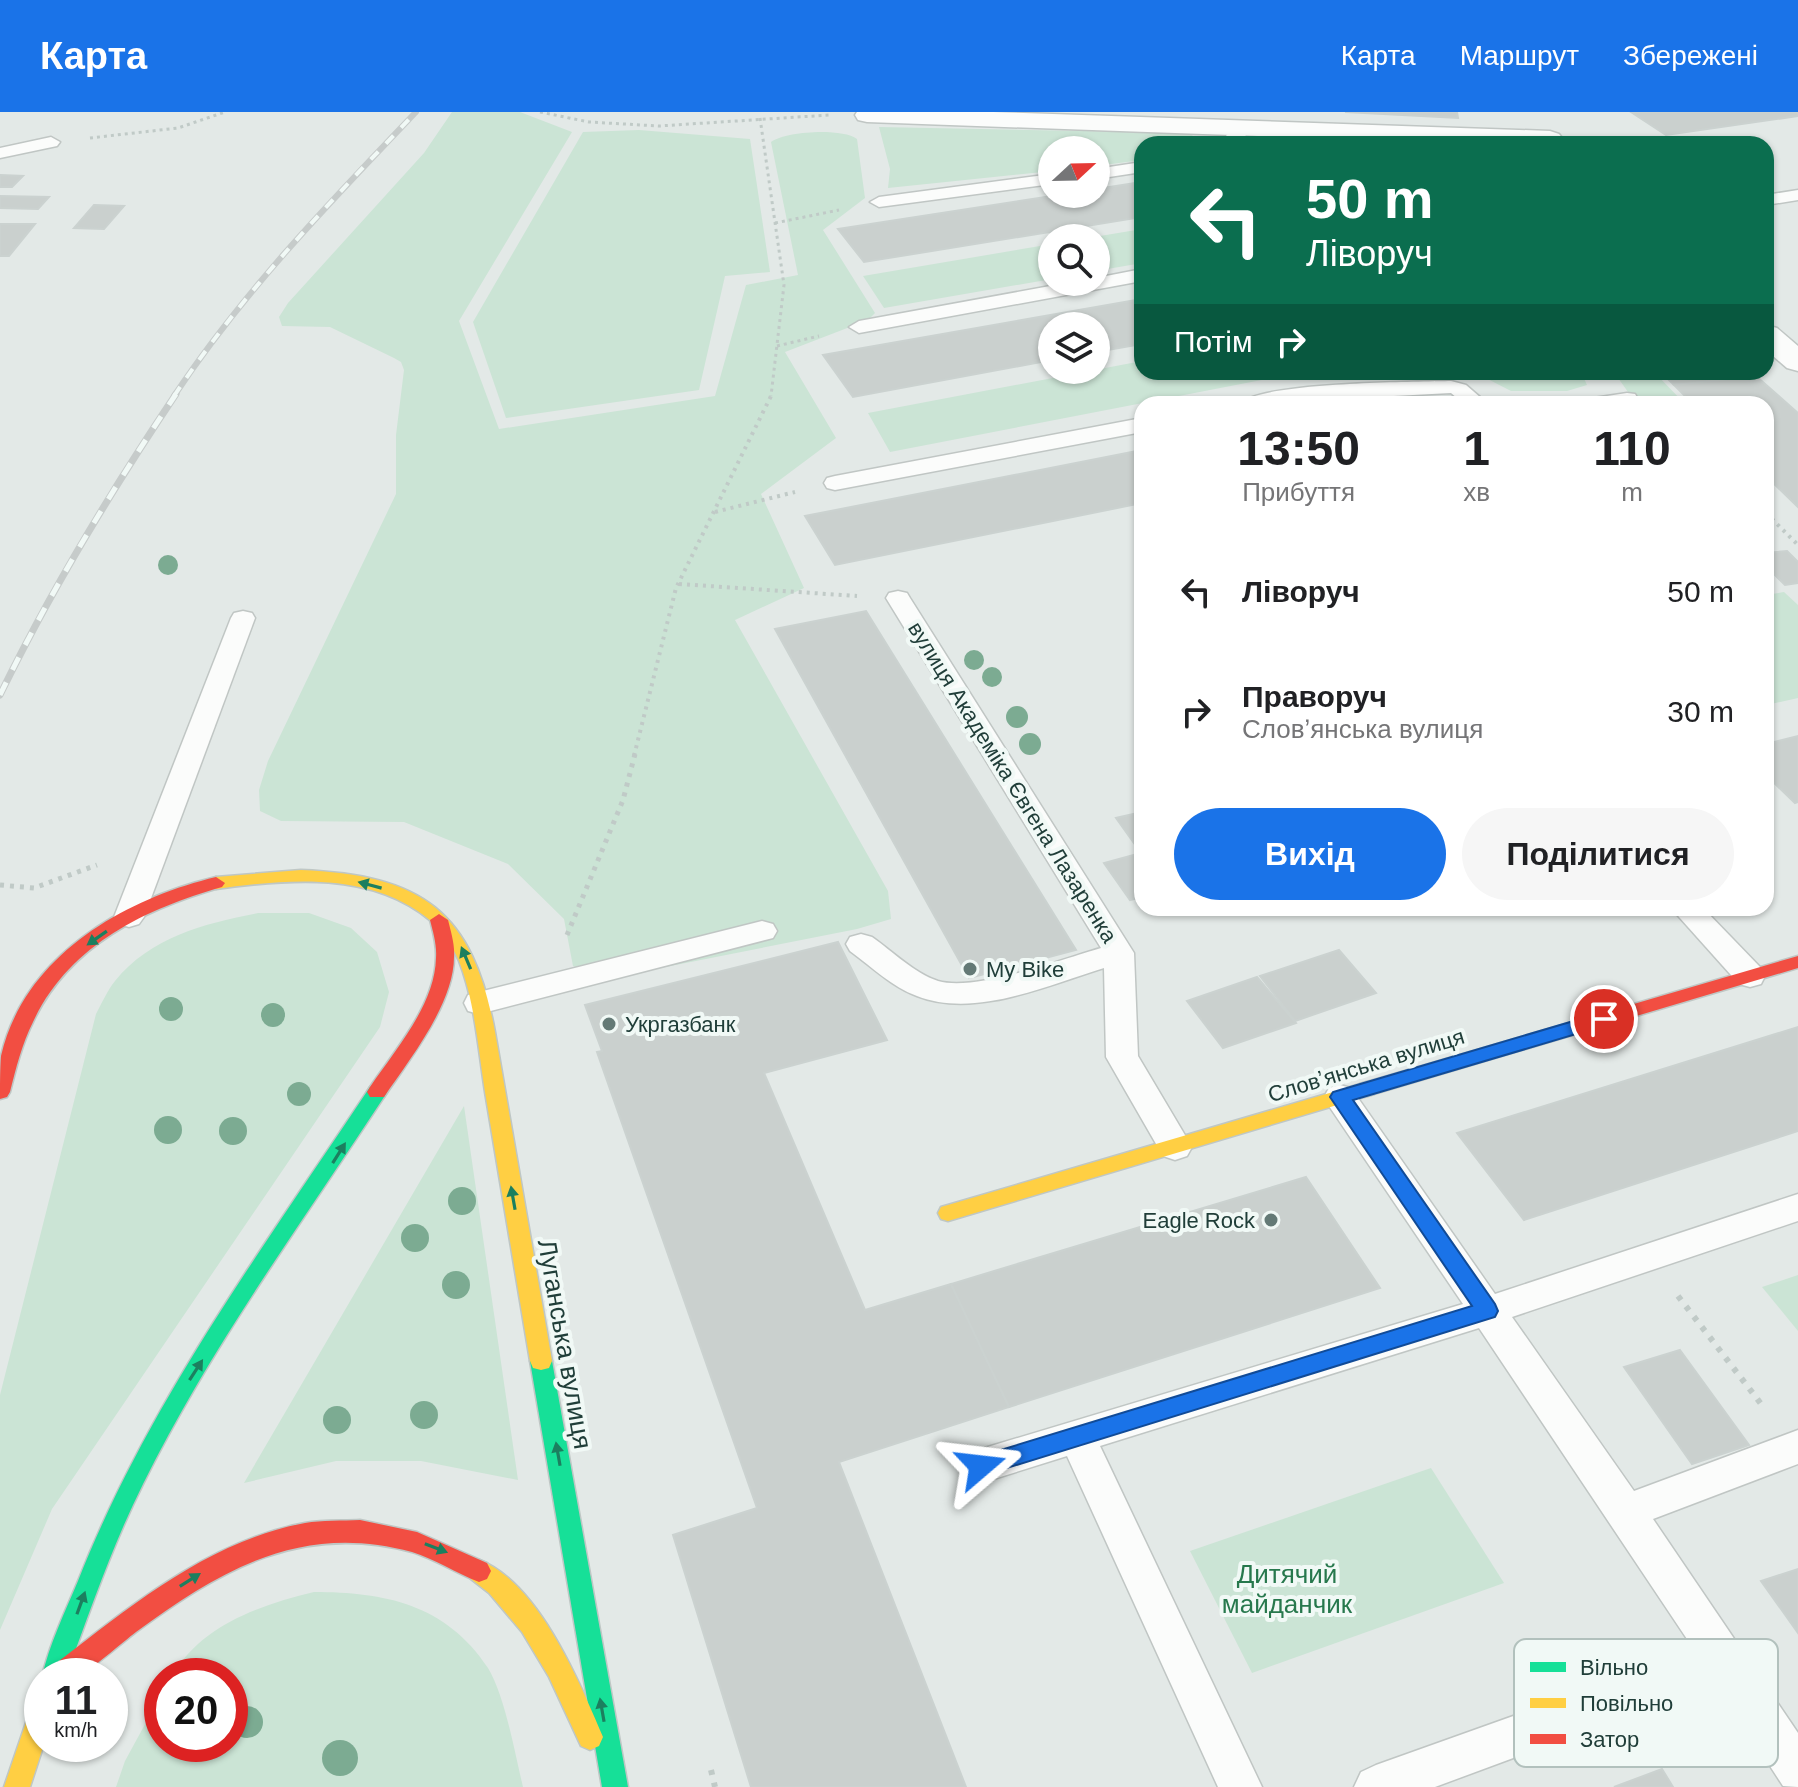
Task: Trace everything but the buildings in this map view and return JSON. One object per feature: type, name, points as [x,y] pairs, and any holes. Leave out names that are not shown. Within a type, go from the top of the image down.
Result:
[{"type":"main road","name":"Луганська вулиця","points":[[0,1092],[18,1031],[35,998],[71,958],[129,917],[177,893],[257,876],[300,874],[341,878],[378,887],[412,901],[439,920],[460,944],[472,973],[479,1003],[614,1787]]},
{"type":"main road","name":"Луганська вулиця","points":[[62,1658],[106,1534],[147,1452],[189,1380],[333,1163],[429,1002],[444,968],[446,952],[439,920]]},
{"type":"main road","name":"Словʼянська вулиця","points":[[948,1213],[1798,962]]},
{"type":"main road","name":"Луганська вулиця","points":[[81,1658],[168,1594],[224,1559],[284,1538],[339,1528],[400,1534],[459,1556],[516,1600],[569,1687],[614,1787]]},
{"type":"main road","points":[[17,1787],[25,1762]]},
{"type":"street","points":[[1545,112],[1551,136]]},
{"type":"street","points":[[867,115],[1235,136]]},
{"type":"street","points":[[1774,341],[1798,362]]},
{"type":"lane","points":[[0,153],[51,142]]},
{"type":"lane","points":[[1110,172],[1134,168]]},
{"type":"lane","points":[[879,202],[1038,181]]},
{"type":"lane","points":[[1774,199],[1798,195]]},
{"type":"lane","points":[[859,327],[1134,276]]},
{"type":"lane","points":[[1303,396],[1329,390],[1451,387],[1467,396]]},
{"type":"lane","points":[[835,483],[1134,427]]},
{"type":"lane","name":"вулиця Академіка Євгена Лазаренка","points":[[898,598],[1119,953],[1122,1057],[1175,1147]]},
{"type":"lane","points":[[129,917],[243,618]]},
{"type":"lane","points":[[1694,916],[1750,976]]},
{"type":"lane","points":[[479,1003],[762,931]]},
{"type":"lane","points":[[861,944],[916,983],[941,992],[972,993],[1119,953]]},
{"type":"lane","points":[[1340,1097],[1626,1512],[1709,1639]]},
{"type":"lane","points":[[981,1466],[1487,1311],[1798,1207]]},
{"type":"lane","points":[[1077,1437],[1240,1787]]},
{"type":"lane","points":[[1626,1512],[1796,1448]]},
{"type":"lane","points":[[1376,1787],[1514,1737]]},
{"type":"lane","points":[[1778,1742],[1798,1771]]},
{"type":"path","points":[[51,142],[178,128],[225,112]]},
{"type":"path","points":[[540,112],[598,122],[673,126],[791,114],[867,115]]},
{"type":"path","points":[[546,986],[623,800],[679,584],[773,392],[784,285],[760,118]]},
{"type":"path","points":[[775,223],[879,202]]},
{"type":"path","points":[[713,512],[835,483]]},
{"type":"path","points":[[1774,521],[1798,545]]},
{"type":"path","points":[[679,584],[898,598]]},
{"type":"path","points":[[0,885],[34,888]]},
{"type":"path","points":[[1648,1257],[1796,1448]]},
{"type":"path","points":[[711,1770],[715,1787]]},
{"type":"green space","points":[[452,112],[520,112],[572,132],[459,321],[499,429],[715,396],[746,285],[798,275],[771,142],[789,135],[814,132],[839,133],[857,139],[865,198],[823,230],[875,313],[868,320],[785,352],[836,438],[761,494],[804,588],[735,620],[888,891],[891,919],[857,929],[640,972],[586,971],[573,966],[564,919],[508,864],[404,822],[281,821],[260,811],[259,790],[268,761],[396,494],[396,435],[404,370],[401,362],[330,327],[282,326],[279,317],[288,303],[424,153]]},
{"type":"green space","points":[[879,127],[1189,133],[1193,136],[1134,136],[1134,161],[1110,164],[1110,136],[1038,136],[1038,172],[888,188],[890,169]]},
{"type":"green space","points":[[639,130],[750,139],[770,272],[725,276],[699,390],[506,418],[473,322],[583,132]]},
{"type":"green space","points":[[1134,230],[1134,264],[1110,269],[1110,234]]},
{"type":"green space","points":[[1038,246],[1038,281],[884,308],[863,276]]},
{"type":"green space","points":[[1134,363],[1134,380],[1262,380],[1179,396],[1134,396],[1134,405],[890,452],[868,413],[1038,381],[1038,384],[1110,384],[1110,367]]},
{"type":"green space","points":[[1490,380],[1585,380],[1587,385],[1567,391],[1511,391]]},
{"type":"green space","points":[[1620,380],[1662,380],[1677,396],[1631,396]]},
{"type":"green space","points":[[1784,592],[1798,605],[1798,698],[1774,703],[1774,594]]},
{"type":"green space","points":[[258,913],[309,913],[351,928],[377,952],[389,992],[380,1027],[52,1509],[0,1630],[0,1395],[96,1014],[115,981],[145,953],[199,927]]},
{"type":"green space","points":[[464,1106],[518,1480],[421,1461],[336,1461],[244,1483]]},
{"type":"green space","points":[[1798,1275],[1798,1331],[1762,1287]]},
{"type":"green space","name":"Дитячий майданчик","points":[[1431,1468],[1504,1583],[1252,1673],[1190,1551]]},
{"type":"green space","points":[[314,1592],[365,1595],[412,1606],[453,1629],[471,1646],[494,1680],[509,1726],[523,1787],[116,1787],[125,1762],[128,1762],[128,1755],[144,1726],[144,1762],[248,1762],[248,1658],[184,1658],[215,1630],[273,1603]]},
{"type":"railway","points":[[174,396],[258,284],[416,112]]},
{"type":"railway","points":[[0,695],[83,542],[176,394]]},
{"type":"traffic: fast","points":[[61,1658],[109,1534],[148,1451],[201,1359],[377,1092]]},
{"type":"traffic: fast","points":[[541,1361],[615,1787]]},
{"type":"traffic: slow","points":[[216,883],[301,875],[360,881],[414,900],[437,917],[455,938],[468,962],[482,1014],[541,1361]]},
{"type":"traffic: slow","points":[[948,1213],[1367,1089]]},
{"type":"traffic: slow","points":[[479,1571],[515,1603],[531,1624],[558,1669],[590,1737]]},
{"type":"traffic: slow","points":[[17,1787],[25,1762]]},
{"type":"traffic: jam","points":[[0,1092],[12,1050],[29,1011],[44,987],[84,944],[108,927],[161,899],[216,883]]},
{"type":"traffic: jam","points":[[377,1092],[418,1031],[435,998],[445,964],[439,920]]},
{"type":"traffic: jam","points":[[1367,1089],[1798,962]]},
{"type":"traffic: jam","points":[[82,1658],[157,1602],[205,1572],[255,1548],[306,1533],[360,1531],[417,1543],[479,1571]]},
{"type":"place","name":"My Bike","points":[[970,969]]},
{"type":"place","name":"Укргазбанк","points":[[609,1024]]},
{"type":"place","name":"Eagle Rock","points":[[1271,1220]]},
{"type":"route","points":[[981,1466],[1487,1311],[1340,1097],[1604,1019]]}]
